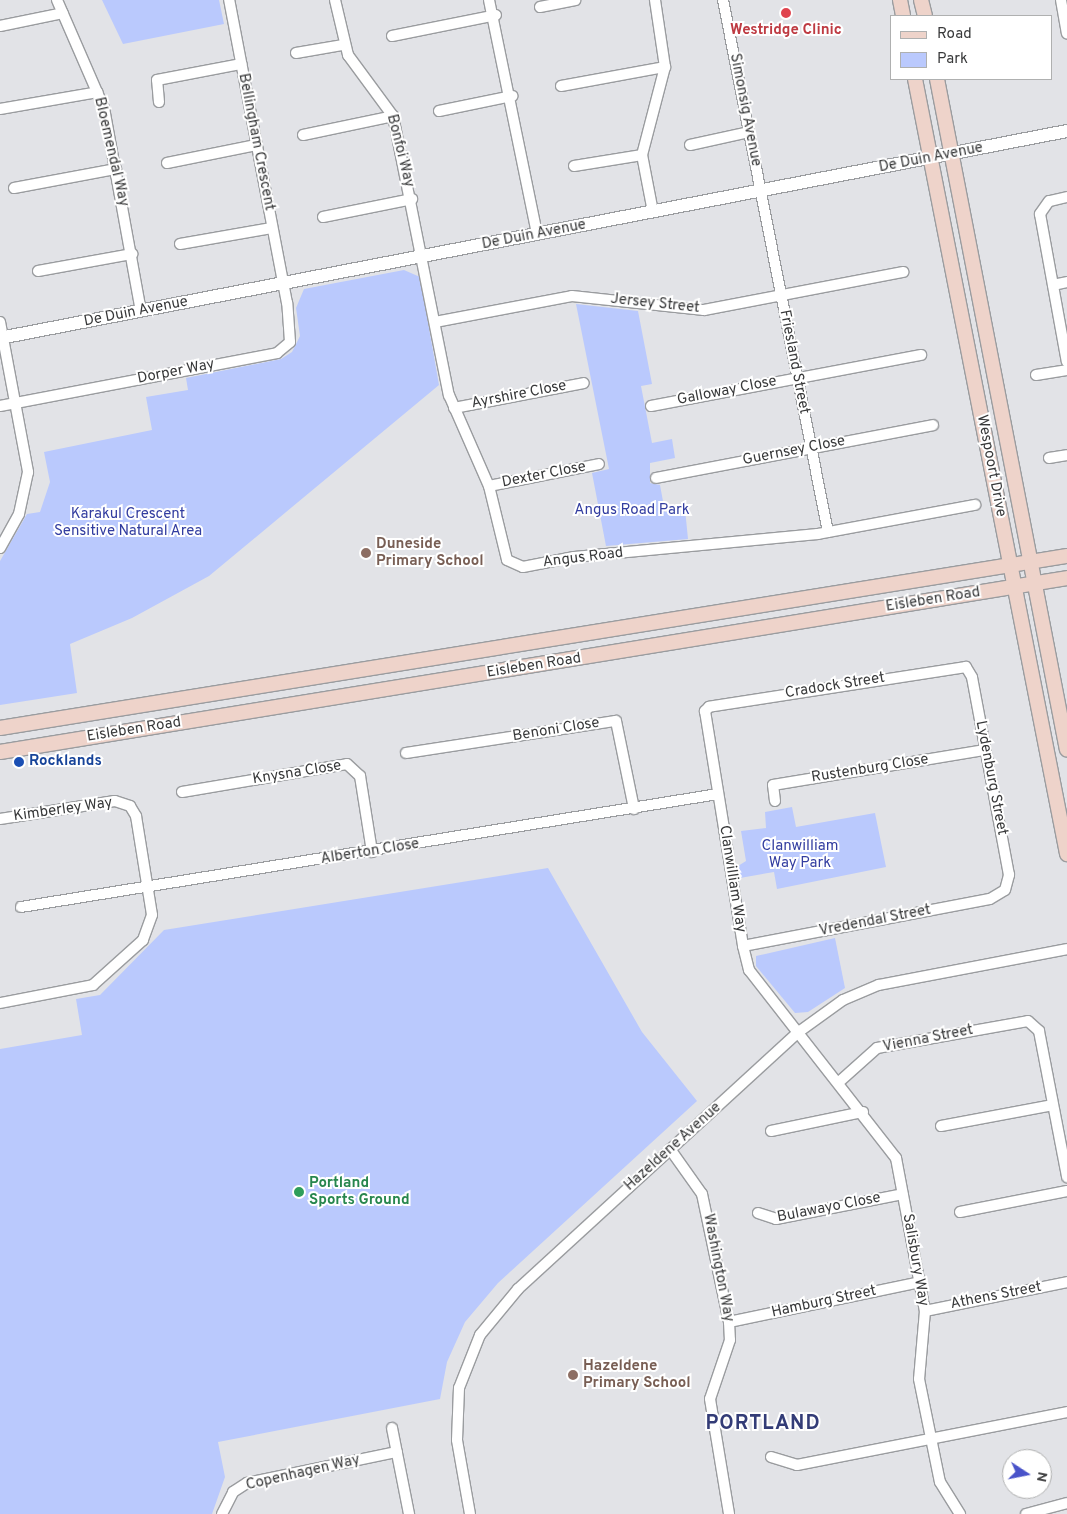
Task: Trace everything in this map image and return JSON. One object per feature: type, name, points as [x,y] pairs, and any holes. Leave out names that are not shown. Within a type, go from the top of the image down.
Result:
[{"type":"main road","points":[[900,0],[903,15]]},
{"type":"main road","points":[[921,0],[924,15]]},
{"type":"main road","name":"Wespoort Drive","points":[[915,80],[1067,854]]},
{"type":"main road","name":"Wespoort Drive","points":[[937,80],[1067,750]]},
{"type":"main road","name":"Eisleben Road","points":[[0,728],[1067,556]]},
{"type":"main road","name":"Eisleben Road","points":[[0,752],[1067,578]]},
{"type":"street","name":"Bloemendal Way","points":[[57,0],[98,92],[116,169],[141,311]]},
{"type":"street","name":"Bellingham Crescent","points":[[229,0],[282,284]]},
{"type":"street","name":"Bonfoi Way","points":[[334,0],[343,45],[393,116],[423,256]]},
{"type":"street","points":[[489,0],[496,15],[537,234]]},
{"type":"street","points":[[540,7],[576,0]]},
{"type":"street","points":[[653,212],[642,155],[664,67],[655,0]]},
{"type":"street","name":"Simonsig Avenue","points":[[723,0],[760,191]]},
{"type":"street","points":[[1061,0],[1067,33]]},
{"type":"street","points":[[0,26],[63,13]]},
{"type":"street","points":[[392,36],[496,15]]},
{"type":"street","points":[[296,53],[343,45]]},
{"type":"street","points":[[159,102],[157,80],[241,64]]},
{"type":"street","points":[[561,86],[664,67]]},
{"type":"street","points":[[0,109],[98,92]]},
{"type":"street","points":[[438,111],[512,96]]},
{"type":"street","points":[[304,136],[393,116]]},
{"type":"street","name":"De Duin Avenue","points":[[1,338],[1067,131]]},
{"type":"street","points":[[690,145],[749,132]]},
{"type":"street","points":[[167,163],[256,145]]},
{"type":"street","points":[[574,166],[642,155]]},
{"type":"street","points":[[14,188],[116,169]]},
{"type":"street","name":"Friesland Street","points":[[760,191],[828,532]]},
{"type":"street","points":[[1067,197],[1049,201],[1040,210],[1067,362]]},
{"type":"street","points":[[323,217],[412,199]]},
{"type":"street","points":[[180,244],[272,228]]},
{"type":"street","points":[[38,271],[132,254]]},
{"type":"street","name":"Angus Road","points":[[423,256],[454,408],[489,486],[502,551],[512,564],[523,567],[574,557],[828,532],[975,505]]},
{"type":"street","name":"Jersey Street","points":[[436,322],[572,296],[696,310],[903,272]]},
{"type":"street","points":[[1053,285],[1067,282]]},
{"type":"street","name":"Dorper Way","points":[[0,406],[282,350],[292,336],[282,284]]},
{"type":"street","points":[[0,322],[1,338],[16,403],[27,489],[0,548]]},
{"type":"street","name":"Galloway Close","points":[[651,406],[921,355]]},
{"type":"street","points":[[1036,375],[1067,370]]},
{"type":"street","name":"Ayrshire Close","points":[[454,408],[584,382]]},
{"type":"street","name":"Guernsey Close","points":[[656,478],[933,425]]},
{"type":"street","points":[[1049,458],[1067,455]]},
{"type":"street","name":"Dexter Close","points":[[489,486],[599,464]]},
{"type":"street","name":"Cradock Street","points":[[706,709],[966,667]]},
{"type":"street","name":"Lydenburg Street","points":[[966,667],[972,676],[1009,875],[1005,890]]},
{"type":"street","name":"Clanwilliam Way","points":[[706,709],[743,946],[749,970],[800,1031]]},
{"type":"street","name":"Benoni Close","points":[[406,753],[616,721],[634,809]]},
{"type":"street","name":"Rustenburg Close","points":[[775,801],[773,785],[985,750]]},
{"type":"street","name":"Knysna Close","points":[[182,792],[347,764],[360,776],[372,852]]},
{"type":"street","name":"Alberton Close","points":[[21,907],[372,852],[718,794]]},
{"type":"street","name":"Kimberley Way","points":[[0,819],[124,803],[136,816],[149,888]]},
{"type":"street","points":[[0,1003],[81,990],[103,979],[149,930],[149,888]]},
{"type":"street","name":"Vredendal Street","points":[[743,946],[990,899],[1005,890]]},
{"type":"street","name":"Hazeldene Avenue","points":[[470,1514],[456,1415],[465,1366],[480,1335],[518,1289],[800,1031],[843,1000],[879,985],[1067,949]]},
{"type":"street","name":"Vienna Street","points":[[839,1082],[877,1048],[1028,1020],[1039,1031],[1053,1105]]},
{"type":"street","name":"Salisbury Way","points":[[800,1031],[893,1151],[925,1311],[918,1370],[940,1482],[960,1514]]},
{"type":"street","points":[[941,1126],[1053,1105],[1067,1177]]},
{"type":"street","points":[[771,1131],[862,1112]]},
{"type":"street","name":"Washington Way","points":[[670,1149],[702,1194],[728,1322],[730,1340],[710,1399],[730,1514]]},
{"type":"street","points":[[960,1212],[1067,1191]]},
{"type":"street","name":"Bulawayo Close","points":[[758,1213],[776,1219],[903,1194]]},
{"type":"street","name":"Hamburg Street","points":[[728,1322],[920,1282]]},
{"type":"street","name":"Athens Street","points":[[925,1311],[1067,1282]]},
{"type":"street","points":[[771,1458],[796,1465],[1067,1412]]},
{"type":"street","points":[[392,1428],[409,1514]]},
{"type":"street","name":"Copenhagen Way","points":[[222,1514],[233,1492],[247,1483],[397,1452]]},
{"type":"street","points":[[1026,1514],[1067,1503]]},
{"type":"green space","points":[[102,0],[219,0],[224,24],[123,44]]},
{"type":"green space","name":"Karakul Crescent Sensitive Natural Area","points":[[404,270],[420,277],[439,385],[209,576],[132,618],[70,644],[77,693],[0,705],[0,561],[27,514],[40,512],[50,482],[44,452],[152,430],[146,397],[188,390],[186,378],[281,359],[292,352],[300,336],[296,308],[304,289]]},
{"type":"green space","name":"Angus Road Park","points":[[576,304],[638,311],[652,384],[641,386],[652,443],[672,439],[675,458],[650,463],[650,483],[660,485],[665,512],[685,509],[688,539],[606,546],[592,473],[609,469]]},
{"type":"green space","name":"Clanwilliam Way Park","points":[[792,807],[796,827],[875,813],[886,867],[777,889],[774,872],[740,878],[738,866],[746,861],[741,831],[766,828],[765,812]]},
{"type":"green space","name":"Portland Sports Ground","points":[[548,868],[642,1032],[697,1101],[498,1283],[465,1322],[447,1362],[440,1399],[218,1442],[225,1477],[212,1514],[0,1514],[0,1049],[82,1035],[76,999],[100,995],[164,930]]},
{"type":"green space","points":[[835,938],[845,988],[808,1012],[795,1013],[756,966],[756,956]]},
{"type":"place","name":"Westridge Clinic","points":[[786,13]]},
{"type":"place","name":"Duneside Primary School","points":[[366,553]]},
{"type":"place","name":"Rocklands","points":[[19,762]]},
{"type":"place","name":"Portland Sports Ground","points":[[299,1192]]},
{"type":"place","name":"Hazeldene Primary School","points":[[573,1375]]},
{"type":"district","name":"PORTLAND","points":[[763,1424]]}]
